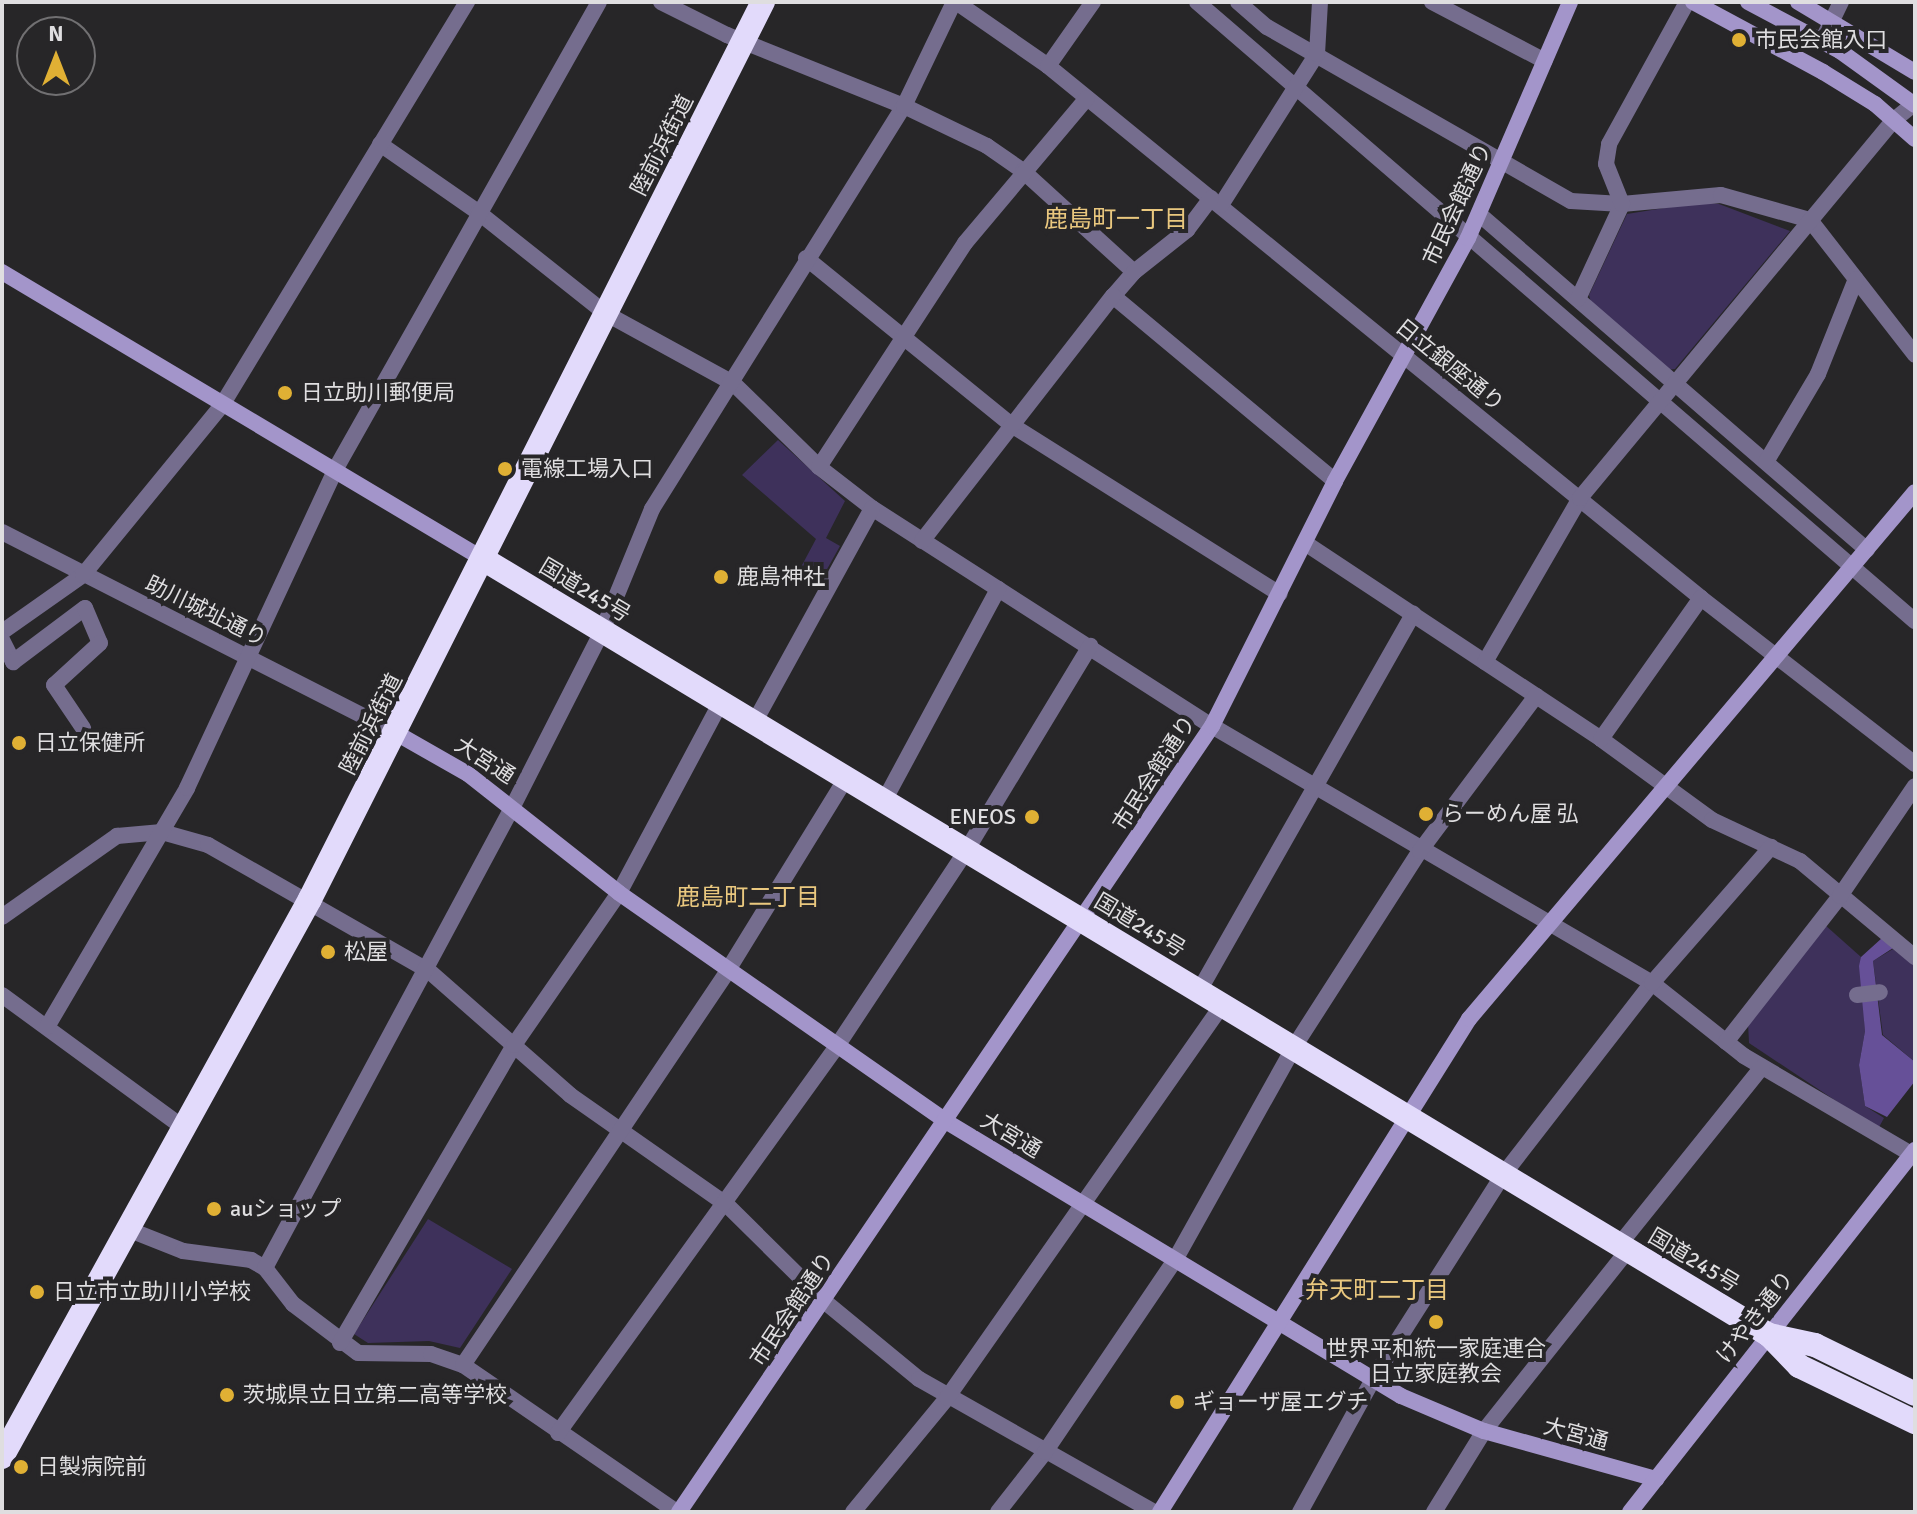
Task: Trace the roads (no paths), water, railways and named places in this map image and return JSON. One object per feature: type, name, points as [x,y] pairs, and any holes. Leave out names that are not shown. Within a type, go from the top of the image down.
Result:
[{"type":"highway","name":"陸前浜街道","points":[[2,1457],[310,899],[763,2]]},
{"type":"highway","name":"国道245号","points":[[483,559],[1769,1335],[1799,1366],[1915,1422]]},
{"type":"highway","name":"国道245号","points":[[1769,1335],[1815,1345],[1915,1394]]},
{"type":"street","points":[[2,632],[83,575],[222,405],[467,2]]},
{"type":"street","points":[[47,1027],[162,832],[335,470],[599,2]]},
{"type":"street","points":[[661,2],[727,35],[745,38],[904,106],[987,146],[1023,171],[1134,272]]},
{"type":"street","points":[[1048,66],[1093,2]]},
{"type":"street","points":[[1197,2],[1915,621]]},
{"type":"street","points":[[1238,2],[1267,27],[1571,201],[1622,204],[1721,195],[1810,220],[1915,355]]},
{"type":"street","points":[[922,541],[1113,296],[1134,272],[1187,230],[1216,202],[1317,54],[1320,2]]},
{"type":"street","points":[[1432,2],[1545,61]]},
{"type":"street","name":"市民会館通り","points":[[678,1512],[947,1122],[1212,726],[1335,481],[1468,238],[1570,2]]},
{"type":"street","points":[[1578,299],[1622,204],[1606,164],[1609,144],[1687,2]]},
{"type":"street","points":[[1693,2],[1823,72],[1894,120],[1915,139]]},
{"type":"street","points":[[1485,662],[1580,498],[1894,120],[1915,104],[1822,41],[1748,2]]},
{"type":"street","points":[[1798,2],[1915,72]]},
{"type":"street","points":[[1822,41],[1841,2]]},
{"type":"street","points":[[265,1268],[429,971],[602,631],[652,509],[733,383],[806,258],[904,106],[961,3]]},
{"type":"street","name":"日立銀座通り","points":[[961,3],[1048,66],[1701,598],[1915,764]]},
{"type":"street","points":[[819,467],[965,243],[1087,98]]},
{"type":"street","points":[[380,144],[478,212],[605,313],[733,383],[819,467],[922,541],[1316,789],[1652,983],[1762,1067],[1914,1153]]},
{"type":"street","points":[[1479,214],[1867,550]]},
{"type":"street","points":[[806,258],[1013,426],[1280,594]]},
{"type":"street","points":[[2,272],[483,559]]},
{"type":"street","points":[[1766,462],[1818,374],[1856,279]]},
{"type":"street","points":[[1113,296],[1335,481]]},
{"type":"street","points":[[2,917],[117,836],[162,832],[197,840],[310,899],[429,971],[570,1095],[727,1205],[824,1301],[947,1398],[1157,1512],[1280,1324],[1469,1019],[1547,923],[1915,492]]},
{"type":"street","points":[[754,723],[872,508]]},
{"type":"street","name":"助川城址通り","points":[[2,532],[396,733]]},
{"type":"street","points":[[1305,543],[1601,739],[1712,820],[1800,861],[1915,957]]},
{"type":"street","points":[[884,801],[998,589]]},
{"type":"street","points":[[1601,739],[1701,598]]},
{"type":"street","points":[[2,640],[13,662],[85,608],[100,643],[54,685],[83,728]]},
{"type":"street","points":[[1199,991],[1413,614]]},
{"type":"street","points":[[558,1433],[727,1205],[837,1046],[966,851],[1090,646]]},
{"type":"street","points":[[998,1512],[1045,1452],[1175,1260],[1294,1047],[1420,851],[1536,696]]},
{"type":"street","points":[[340,1343],[514,1045],[619,893],[721,702]]},
{"type":"street","name":"大宮通","points":[[396,733],[513,806],[619,893],[947,1122],[1280,1324],[1373,1379],[1484,1431],[1656,1479]]},
{"type":"street","points":[[463,1365],[728,970],[846,778]]},
{"type":"street","points":[[1726,1042],[1840,896],[1915,786]]},
{"type":"street","points":[[1300,1512],[1373,1379],[1503,1175],[1652,983],[1771,847]]},
{"type":"street","points":[[1857,995],[1880,992]]},
{"type":"street","points":[[2,995],[185,1129]]},
{"type":"street","points":[[853,1512],[947,1398],[1222,1005]]},
{"type":"street","points":[[1434,1512],[1484,1431],[1762,1067]]},
{"type":"street","name":"けやき通り","points":[[1630,1512],[1914,1153]]},
{"type":"street","points":[[130,1230],[160,1245],[234,1255],[265,1268],[293,1304],[340,1343],[358,1353],[431,1354],[463,1365],[558,1433],[678,1512]]},
{"type":"place","name":"市民会館入口","points":[[1739,40]]},
{"type":"place","name":"日立助川郵便局","points":[[285,393]]},
{"type":"place","name":"電線工場入口","points":[[505,469]]},
{"type":"place","name":"鹿島神社","points":[[721,577]]},
{"type":"place","name":"日立保健所","points":[[19,743]]},
{"type":"place","name":"らーめん屋 弘","points":[[1426,814]]},
{"type":"place","name":"ENEOS","points":[[1032,817]]},
{"type":"place","name":"松屋","points":[[328,952]]},
{"type":"place","name":"auショップ","points":[[214,1209]]},
{"type":"place","name":"日立市立助川小学校","points":[[37,1292]]},
{"type":"place","name":"世界平和統一家庭連合 日立家庭教会","points":[[1436,1322]]},
{"type":"place","name":"茨城県立日立第二高等学校","points":[[227,1395]]},
{"type":"place","name":"ギョーザ屋エグチ","points":[[1177,1402]]},
{"type":"place","name":"日製病院前","points":[[21,1467]]},
{"type":"district","name":"鹿島町一丁目","points":[[1116,220]]},
{"type":"district","name":"鹿島町二丁目","points":[[748,898]]},
{"type":"district","name":"弁天町二丁目","points":[[1377,1291]]}]
